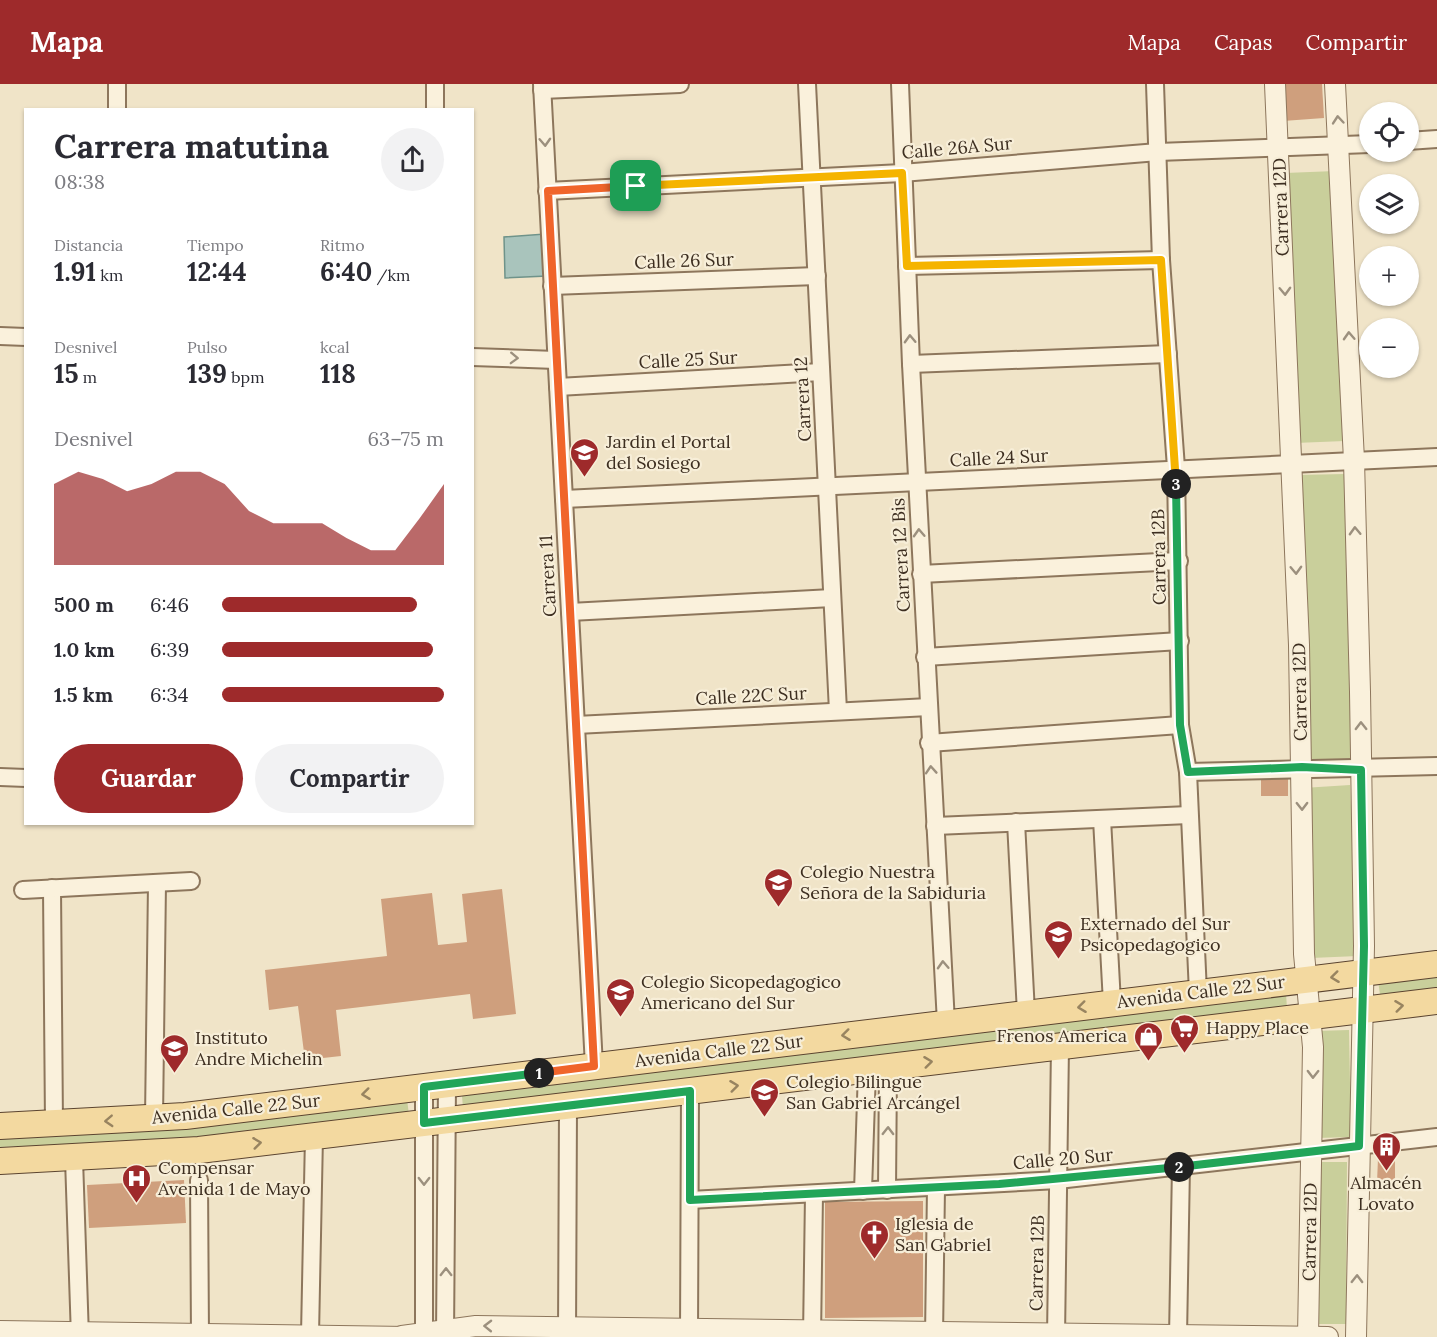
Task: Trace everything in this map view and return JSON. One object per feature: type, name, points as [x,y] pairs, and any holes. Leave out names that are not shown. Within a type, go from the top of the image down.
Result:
[{"type":"main road","name":"Avenida Calle 22 Sur","points":[[0,1126],[154,1119],[1437,964]]},
{"type":"main road","name":"Avenida Calle 22 Sur","points":[[0,1161],[168,1153],[1437,1001]]},
{"type":"street","points":[[117,84],[117,108]]},
{"type":"street","points":[[435,84],[435,108]]},
{"type":"street","points":[[542,87],[680,84]]},
{"type":"street","name":"Carrera 12","points":[[807,84],[838,711]]},
{"type":"street","name":"Carrera 12 Bis","points":[[900,84],[902,173],[929,742],[946,1023]]},
{"type":"street","name":"Carrera 12B","points":[[1155,84],[1161,260],[1176,468],[1180,725],[1188,772],[1198,993]]},
{"type":"street","name":"Carrera 12D","points":[[1275,84],[1293,462],[1307,980],[1313,1047],[1308,1337]]},
{"type":"street","points":[[1335,84],[1340,146],[1354,460],[1361,770],[1363,973],[1356,1337]]},
{"type":"street","name":"Carrera 11","points":[[542,87],[594,1066]]},
{"type":"street","points":[[1419,140],[1437,139]]},
{"type":"street","name":"Calle 26A Sur","points":[[548,191],[902,173],[1158,152],[1359,145]]},
{"type":"street","points":[[907,266],[1161,260]]},
{"type":"street","name":"Calle 26 Sur","points":[[552,286],[816,276]]},
{"type":"street","points":[[0,336],[24,337]]},
{"type":"street","points":[[911,364],[1168,354]]},
{"type":"street","points":[[474,357],[556,360]]},
{"type":"street","name":"Calle 25 Sur","points":[[558,387],[821,372]]},
{"type":"street","name":"Calle 24 Sur","points":[[564,499],[1293,462],[1437,457]]},
{"type":"street","points":[[921,574],[1179,561]]},
{"type":"street","points":[[570,612],[832,598]]},
{"type":"street","points":[[926,657],[1180,640]]},
{"type":"street","name":"Calle 22C Sur","points":[[576,725],[929,707]]},
{"type":"street","points":[[929,742],[1180,725]]},
{"type":"street","points":[[1188,772],[1302,767],[1361,770],[1437,766]]},
{"type":"street","points":[[0,777],[24,778]]},
{"type":"street","points":[[935,826],[1189,815]]},
{"type":"street","points":[[1102,819],[1112,1003]]},
{"type":"street","points":[[1016,822],[1026,1013]]},
{"type":"street","points":[[23,890],[191,881]]},
{"type":"street","points":[[154,1119],[157,883]]},
{"type":"street","points":[[52,888],[54,1124]]},
{"type":"street","name":"Carrera 12B","points":[[1056,1335],[1060,1046]]},
{"type":"street","points":[[878,1068],[887,1190]]},
{"type":"street","points":[[864,1191],[878,1068]]},
{"type":"street","points":[[435,1085],[446,1334]]},
{"type":"street","points":[[414,1336],[435,1121],[435,1085]]},
{"type":"street","points":[[689,1333],[690,1091]]},
{"type":"street","points":[[567,1332],[568,1106]]},
{"type":"street","points":[[310,1335],[314,1136]]},
{"type":"street","name":"Calle 20 Sur","points":[[690,1200],[1058,1180],[1437,1137]]},
{"type":"street","points":[[74,1159],[80,1335]]},
{"type":"street","points":[[1178,1336],[1181,1166]]},
{"type":"street","points":[[199,1180],[200,1335]]},
{"type":"street","points":[[934,1335],[936,1187]]},
{"type":"street","points":[[812,1334],[814,1194]]},
{"type":"street","points":[[0,1331],[80,1335],[414,1336],[446,1334],[476,1326],[567,1332],[1328,1337]]},
{"type":"green space","points":[[1335,171],[1345,441],[1295,443],[1285,173]]},
{"type":"green space","points":[[1345,474],[1361,763],[1307,761],[1297,475]]},
{"type":"green space","points":[[1350,785],[1358,956],[1311,958],[1303,788]]},
{"type":"green space","points":[[1437,973],[1437,988],[1380,995],[1378,980]]},
{"type":"green space","points":[[1286,993],[1287,1009],[463,1108],[462,1096],[549,1086],[571,1080]]},
{"type":"green space","points":[[1349,1030],[1351,1137],[1317,1138],[1315,1031]]},
{"type":"green space","points":[[407,1099],[409,1115],[153,1143],[0,1147],[0,1135]]},
{"type":"green space","points":[[1313,1162],[1347,1162],[1346,1324],[1312,1324]]},
{"type":"water","points":[[545,234],[547,276],[505,278],[504,237]]},
{"type":"building","points":[[1281,84],[1322,84],[1324,118],[1283,121]]},
{"type":"building","points":[[1288,775],[1288,796],[1261,796],[1261,777]]},
{"type":"building","points":[[502,889],[516,1014],[473,1019],[470,994],[336,1010],[341,1056],[305,1060],[298,1006],[269,1010],[265,970],[387,956],[381,899],[432,893],[438,945],[467,942],[462,894]]},
{"type":"building","name":"Almacén Lovato","points":[[1378,1158],[1395,1159],[1395,1183],[1377,1183]]},
{"type":"building","name":"Compensar Avenida 1 de Mayo","points":[[184,1180],[186,1223],[89,1228],[87,1185]]},
{"type":"building","name":"Iglesia de San Gabriel","points":[[923,1201],[923,1317],[825,1318],[825,1202]]},
{"type":"place","name":"Jardin el Portal del Sosiego","points":[[585,478]]},
{"type":"place","name":"Colegio Nuestra Señora de la Sabiduria","points":[[779,908]]},
{"type":"place","name":"Externado del Sur Psicopedagogico","points":[[1059,960]]},
{"type":"place","name":"Colegio Sicopedagogico Americano del Sur","points":[[620,1018]]},
{"type":"place","name":"Happy Place","points":[[1185,1054]]},
{"type":"place","name":"Frenos America","points":[[1148,1062]]},
{"type":"place","name":"Instituto Andre Michelin","points":[[174,1074]]},
{"type":"place","name":"Colegio Bilingue San Gabriel Arcángel","points":[[765,1118]]},
{"type":"place","name":"Almacén Lovato","points":[[1386,1172]]},
{"type":"place","name":"Compensar Avenida 1 de Mayo","points":[[137,1204]]},
{"type":"place","name":"Iglesia de San Gabriel","points":[[874,1260]]},
{"type":"route","points":[[902,173],[907,266],[1161,260],[1176,468],[1180,725],[1188,772],[1302,767],[1361,770],[1364,946],[1359,1146],[1058,1180],[690,1200],[690,1091],[424,1123],[424,1087],[594,1066],[548,191],[636,186],[902,173]]}]
